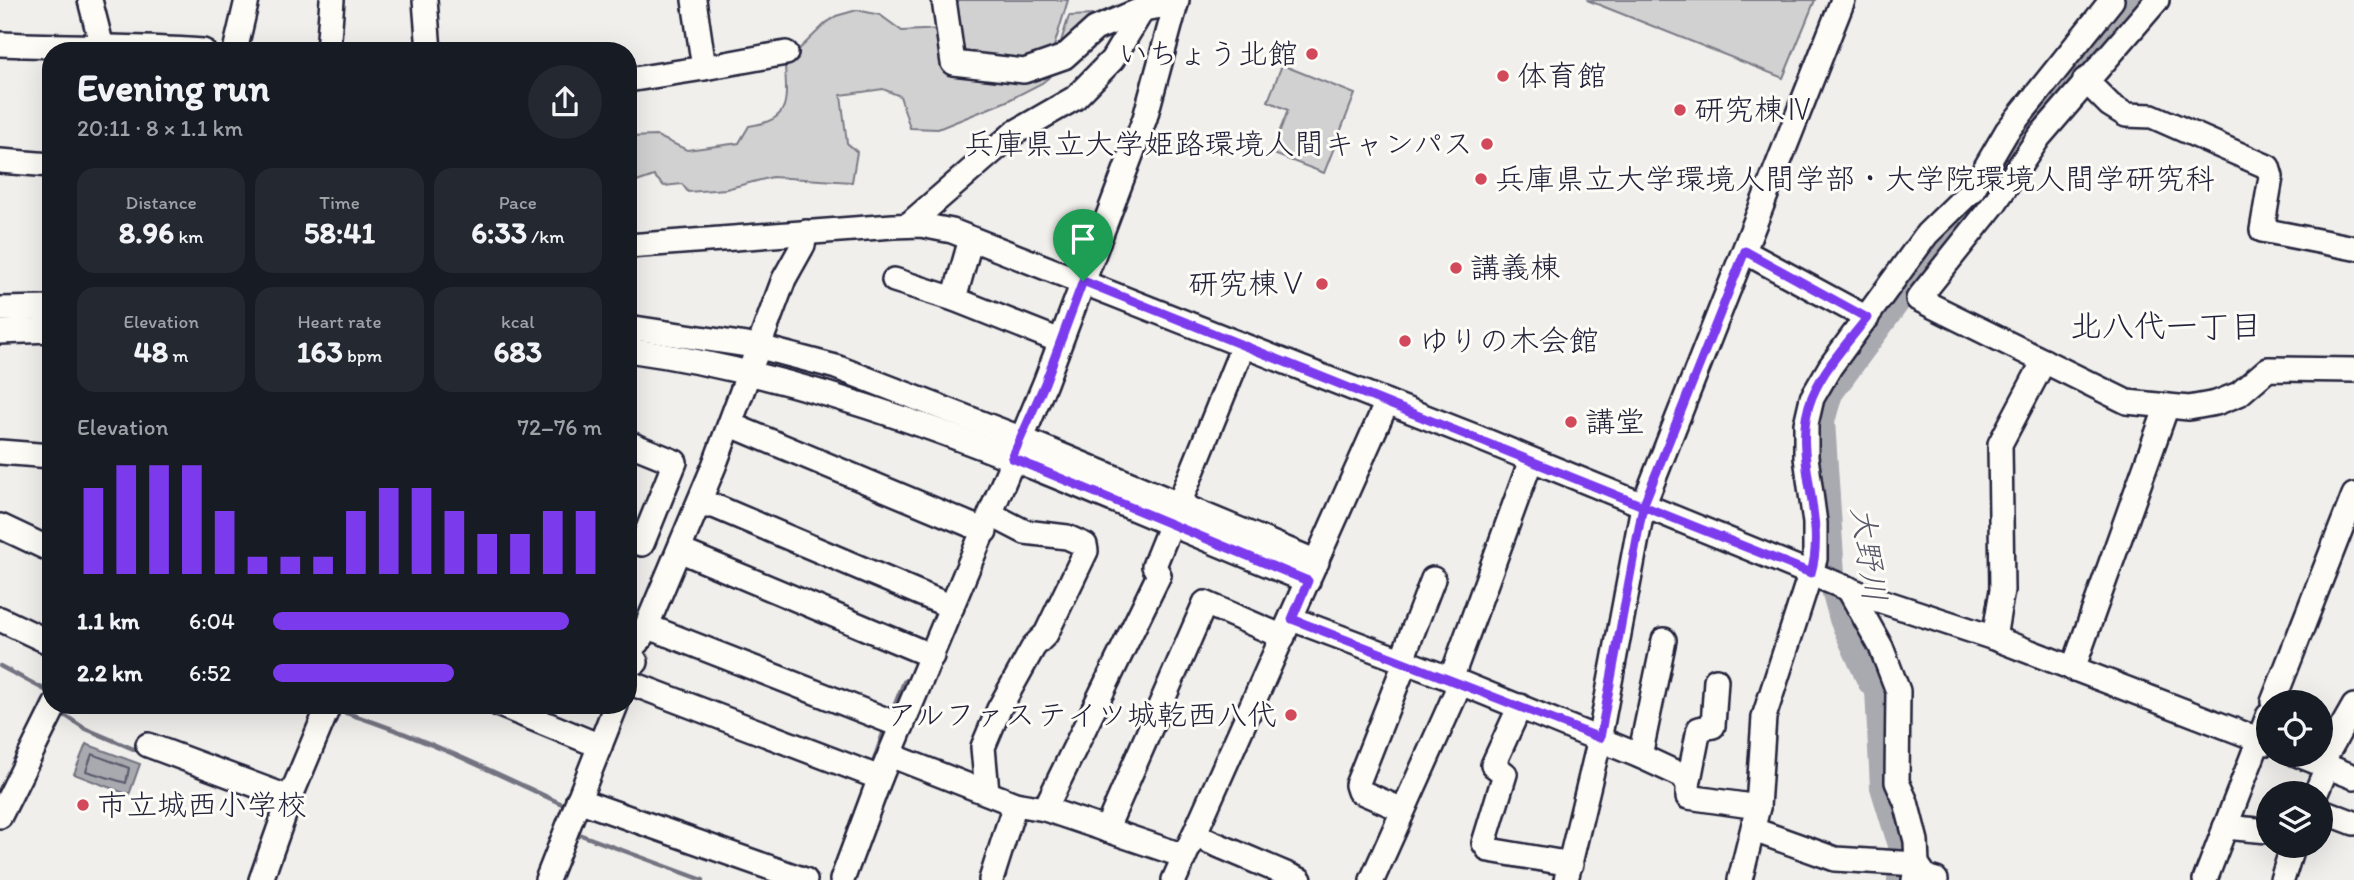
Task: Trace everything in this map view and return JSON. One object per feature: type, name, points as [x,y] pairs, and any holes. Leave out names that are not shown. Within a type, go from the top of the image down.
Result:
[{"type":"street","points":[[90,0],[95,42]]},
{"type":"street","points":[[237,42],[247,0]]},
{"type":"street","points":[[329,42],[332,0]]},
{"type":"street","points":[[425,0],[428,42]]},
{"type":"street","points":[[694,0],[704,68]]},
{"type":"street","points":[[842,880],[873,775],[890,755],[894,723],[932,656],[988,523],[1083,281],[1145,118],[1177,2],[1143,9],[1095,29],[1064,57],[1024,71],[953,63],[944,0]]},
{"type":"street","points":[[1520,706],[1493,765],[1505,774],[1484,843],[1489,850],[1568,872],[1600,738],[1643,506],[1843,0]]},
{"type":"street","points":[[1740,880],[1758,807],[1764,718],[1815,575],[1815,523],[1806,457],[1806,424],[1812,398],[1830,367],[1927,234],[1973,189],[2007,131],[2112,0]]},
{"type":"street","points":[[2157,0],[2085,80],[2039,137],[1994,204],[1918,299],[2127,402],[2189,408],[2216,403],[2239,394],[2268,369],[2279,367],[2354,370]]},
{"type":"street","points":[[908,225],[1014,132],[1075,98],[1112,60],[1143,9]]},
{"type":"street","points":[[0,44],[42,46]]},
{"type":"street","points":[[637,79],[786,53]]},
{"type":"street","points":[[2085,80],[2110,105],[2126,115],[2152,116],[2268,167],[2271,177],[2262,230],[2354,248]]},
{"type":"street","points":[[0,161],[42,164]]},
{"type":"street","points":[[637,245],[908,225],[936,227],[1083,281],[1857,592],[1994,638],[2256,738]]},
{"type":"street","points":[[637,647],[714,466],[739,393],[746,383],[784,279],[803,245],[806,232]]},
{"type":"street","points":[[954,299],[971,239]]},
{"type":"street","points":[[1745,251],[1867,318]]},
{"type":"street","points":[[894,280],[954,299],[1060,341]]},
{"type":"street","points":[[0,309],[42,308]]},
{"type":"street","points":[[637,328],[760,347],[836,368],[1016,448],[1313,572]]},
{"type":"street","points":[[0,332],[42,330]]},
{"type":"street","points":[[1045,809],[1159,575],[1154,566],[1243,346]]},
{"type":"street","points":[[637,351],[696,360],[746,383],[895,415],[1016,448]]},
{"type":"street","points":[[1994,638],[2002,590],[2000,444],[2044,361]]},
{"type":"street","points":[[637,652],[654,629],[706,506],[747,395],[746,383]]},
{"type":"street","points":[[1174,880],[1388,402]]},
{"type":"street","points":[[2073,669],[2167,407]]},
{"type":"street","points":[[736,427],[988,523],[1026,532],[1067,537],[1085,545],[1086,551],[1046,634],[1034,646],[999,709],[984,747],[987,792]]},
{"type":"street","points":[[637,447],[676,462],[642,544],[637,543]]},
{"type":"street","points":[[0,452],[42,455]]},
{"type":"street","points":[[1372,880],[1455,692],[1454,680],[1531,460]]},
{"type":"street","points":[[2278,690],[2345,542],[2354,495]]},
{"type":"street","points":[[706,506],[714,506],[952,607]]},
{"type":"street","points":[[0,526],[42,546]]},
{"type":"street","points":[[686,553],[932,656]]},
{"type":"street","points":[[1403,810],[1359,791],[1357,785],[1433,579]]},
{"type":"street","points":[[1857,592],[1898,691],[1901,792],[1916,841],[1916,872]]},
{"type":"street","points":[[1106,830],[1205,603],[1403,662],[1454,680],[1600,738],[1683,776],[1688,785]]},
{"type":"street","points":[[0,620],[42,639]]},
{"type":"street","points":[[654,629],[894,723]]},
{"type":"street","points":[[1640,756],[1664,640]]},
{"type":"street","points":[[637,665],[873,775]]},
{"type":"street","points":[[1716,680],[1713,726],[1699,729],[1688,797],[1758,807]]},
{"type":"street","points":[[2333,747],[2354,706]]},
{"type":"street","points":[[1,812],[50,714]]},
{"type":"street","points":[[261,880],[290,798],[325,714]]},
{"type":"street","points":[[522,714],[593,743]]},
{"type":"street","points":[[547,880],[577,804],[593,743],[611,714]]},
{"type":"street","points":[[148,745],[290,798]]},
{"type":"street","points":[[890,755],[1015,804],[1045,809],[1184,856]]},
{"type":"street","points":[[2204,880],[2256,757]]},
{"type":"street","points":[[2329,767],[2354,777]]},
{"type":"street","points":[[577,804],[805,880]]},
{"type":"street","points":[[991,880],[1015,804]]},
{"type":"street","points":[[2333,815],[2354,823]]},
{"type":"street","points":[[2225,827],[2256,830]]},
{"type":"street","points":[[1754,830],[1835,859],[1888,861],[1936,880]]},
{"type":"street","points":[[1194,835],[1300,880]]},
{"type":"street","points":[[2282,880],[2289,858]]},
{"type":"shaded area","points":[[954,0],[1068,0],[1052,53],[1058,51],[1069,16],[1096,15],[1099,37],[1042,83],[1007,101],[938,129],[910,128],[900,96],[883,89],[841,95],[847,143],[857,152],[852,182],[772,177],[726,189],[688,192],[682,184],[664,186],[654,176],[637,182],[637,137],[657,136],[687,150],[739,143],[749,126],[773,119],[780,113],[786,98],[785,63],[836,16],[857,10],[880,15],[902,31],[943,29]]},
{"type":"shaded area","points":[[1587,0],[1815,0],[1783,78]]},
{"type":"shaded area","points":[[1282,65],[1355,94],[1324,173],[1271,153],[1288,110],[1268,101]]},
{"type":"water","points":[[86,744],[140,764],[129,795],[74,774]]},
{"type":"waterway","name":"大野川","points":[[1901,880],[1903,849],[1884,787],[1879,690],[1871,681],[1843,619],[1831,574],[1821,421],[1829,393],[1903,292],[1981,199],[2057,87],[2140,0]]},
{"type":"waterway","points":[[0,666],[42,688]]},
{"type":"waterway","points":[[891,714],[904,682],[912,677]]},
{"type":"waterway","points":[[63,714],[84,728],[143,753]]},
{"type":"waterway","points":[[349,714],[452,753],[564,805],[564,810]]},
{"type":"waterway","points":[[876,766],[874,760],[885,728]]},
{"type":"waterway","points":[[296,810],[307,784]]},
{"type":"waterway","points":[[573,832],[703,880]]},
{"type":"place","name":"いちょう北館","points":[[1312,54]]},
{"type":"place","name":"体育館","points":[[1503,76]]},
{"type":"place","name":"研究棟Ⅳ","points":[[1680,110]]},
{"type":"place","name":"兵庫県立大学姫路環境人間キャンパス","points":[[1487,144]]},
{"type":"place","name":"兵庫県立大学環境人間学部・大学院環境人間学研究科","points":[[1481,179]]},
{"type":"place","name":"講義棟","points":[[1456,268]]},
{"type":"place","name":"研究棟Ⅴ","points":[[1322,284]]},
{"type":"place","name":"ゆりの木会館","points":[[1405,341]]},
{"type":"place","name":"講堂","points":[[1571,422]]},
{"type":"place","name":"アルファステイツ城乾西八代","points":[[1291,715]]},
{"type":"place","name":"市立城西小学校","points":[[83,805]]},
{"type":"district","name":"北八代一丁目","points":[[2166,326]]},
{"type":"route","points":[[1083,281],[1045,383],[1012,458],[1308,581],[1292,619],[1600,738],[1643,506],[1811,573],[1815,559],[1815,523],[1806,457],[1806,424],[1812,398],[1830,367],[1867,318],[1745,251],[1643,506],[1083,281]]}]
